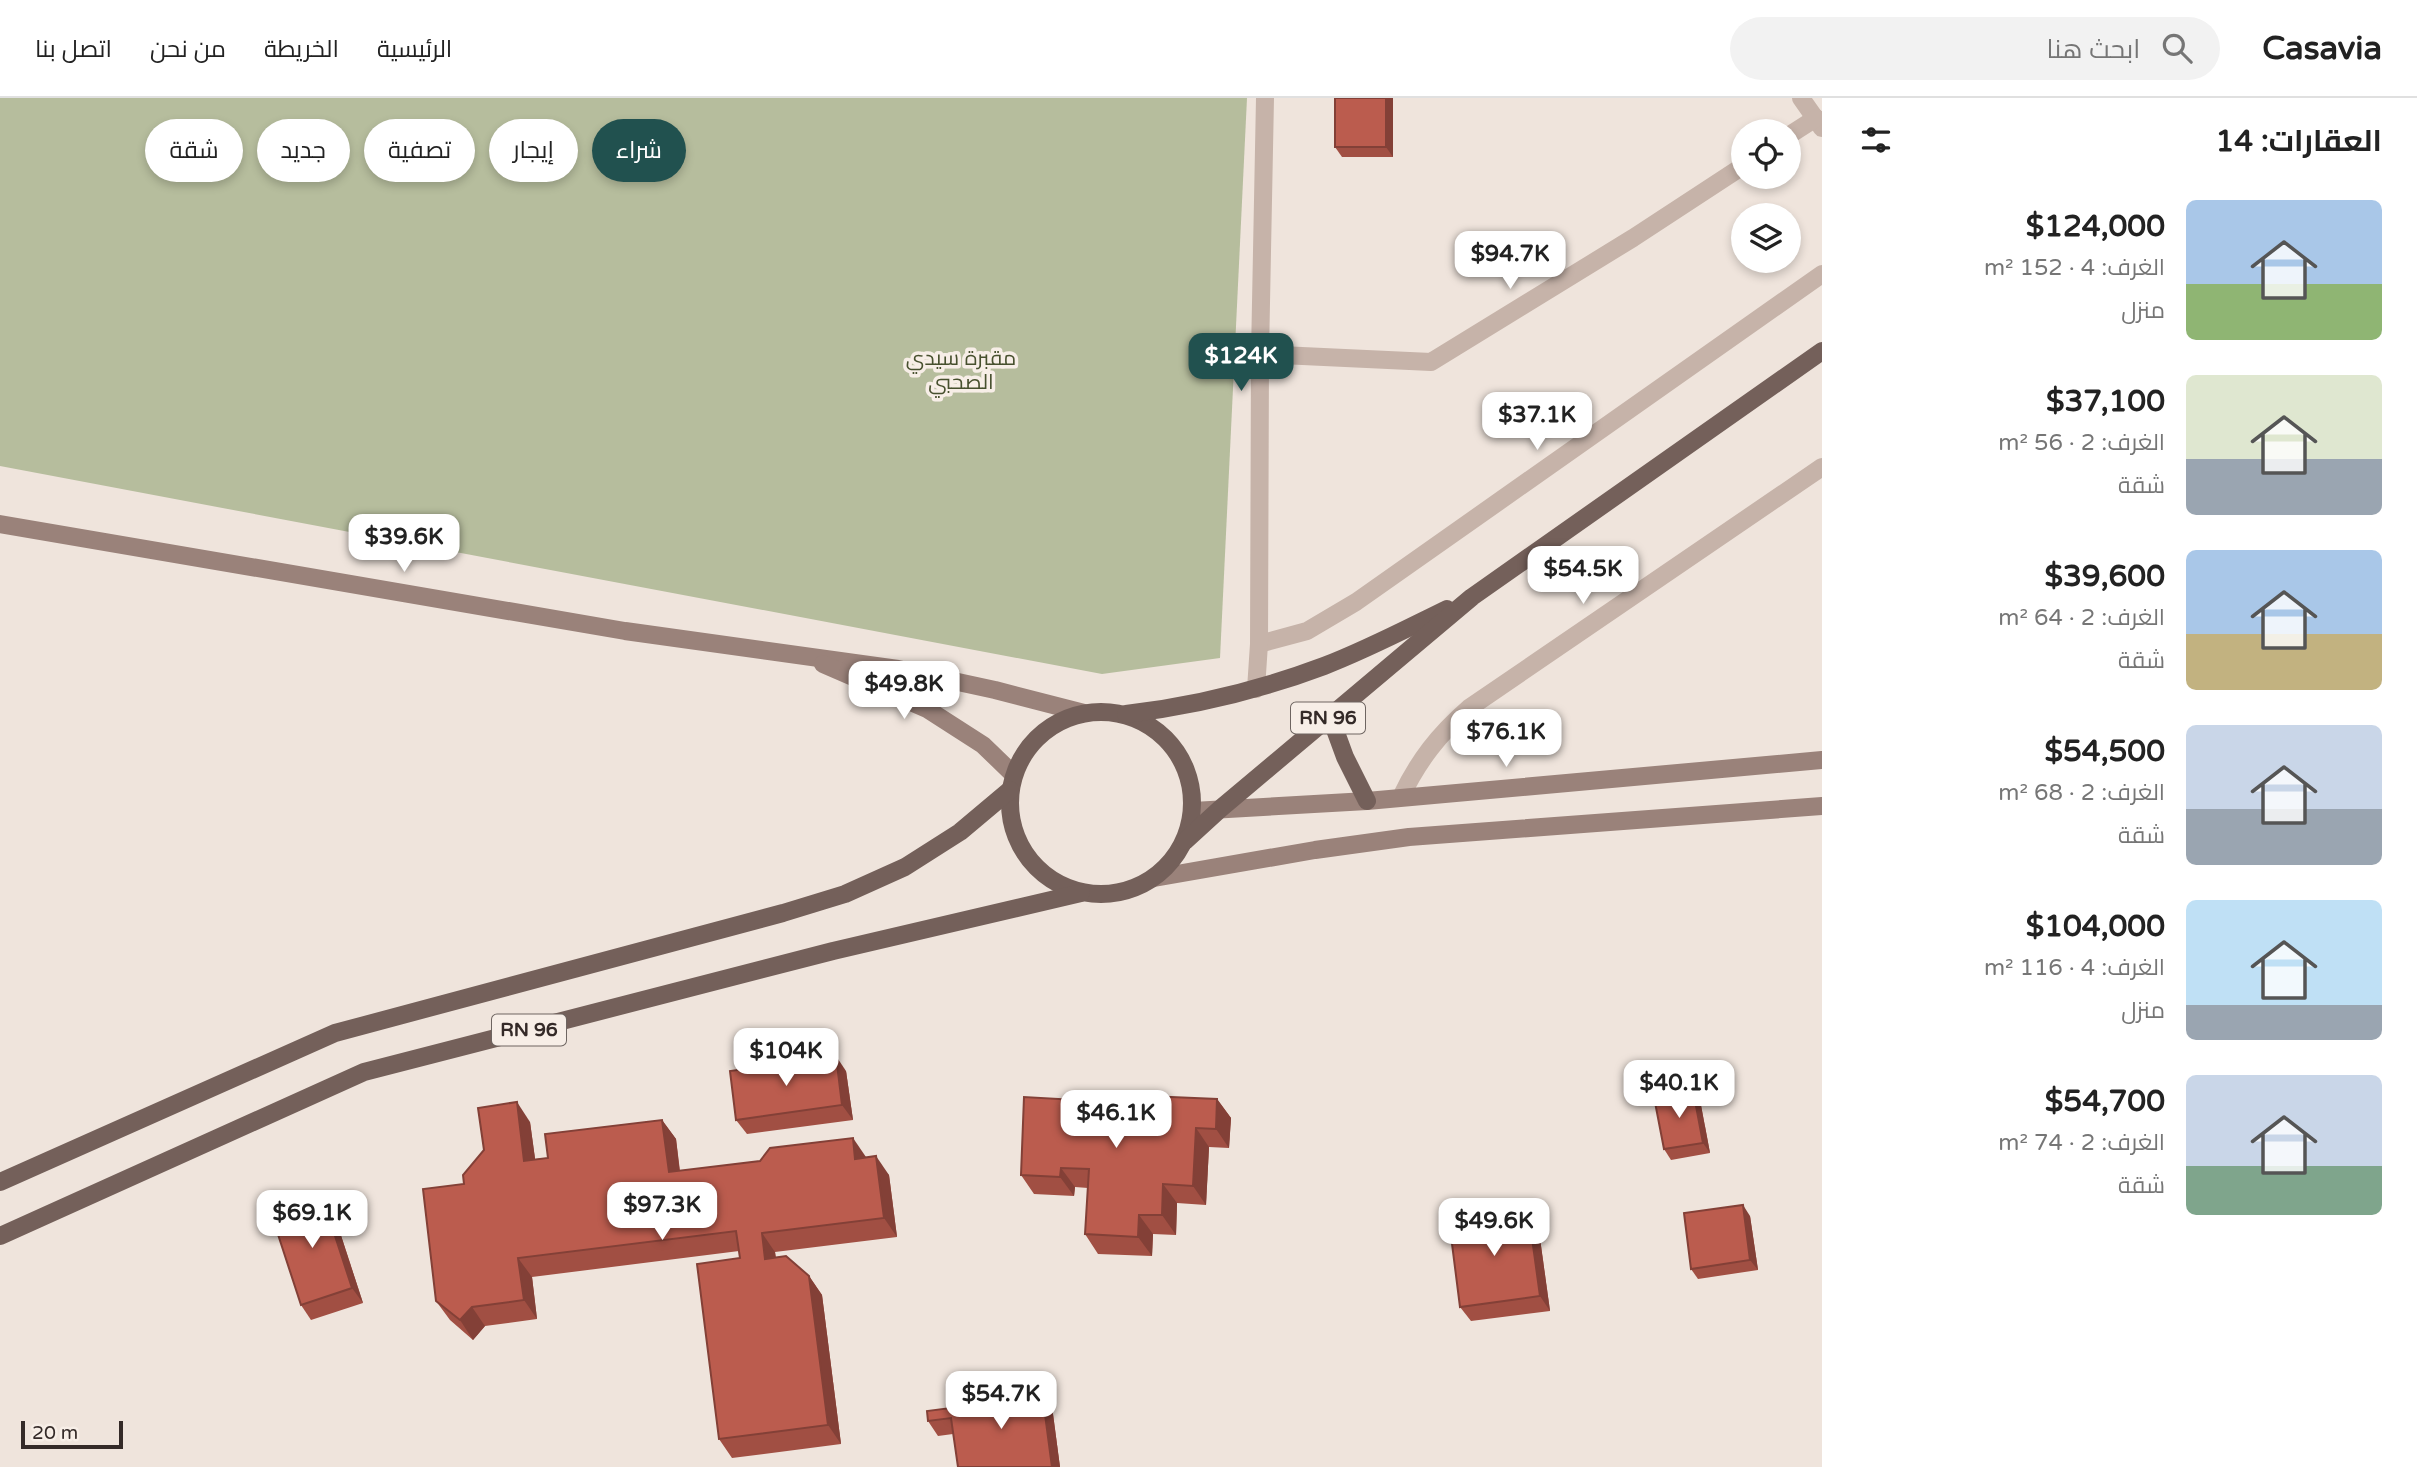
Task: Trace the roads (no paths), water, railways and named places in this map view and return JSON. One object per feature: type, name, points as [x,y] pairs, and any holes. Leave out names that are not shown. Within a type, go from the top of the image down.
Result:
[{"type":"main road","name":"RN 96","points":[[1185,841],[1472,597],[1822,351]]},
{"type":"main road","points":[[0,524],[625,631],[898,669],[1084,713]]},
{"type":"main road","name":"RN 96","points":[[1123,714],[1176,707],[1256,689],[1325,666],[1472,597]]},
{"type":"main road","points":[[804,656],[927,709],[983,745],[1012,782]]},
{"type":"main road","points":[[1084,713],[1123,714],[1151,726],[1173,746],[1188,772],[1193,811],[1185,841],[1174,860],[1154,878],[1131,890],[1107,895],[1081,893],[1056,883],[1034,866],[1018,844],[1010,817],[1012,782],[1024,753],[1040,734],[1060,721],[1084,713]]},
{"type":"main road","points":[[1330,716],[1345,757],[1367,801]]},
{"type":"main road","points":[[1193,811],[1367,801],[1822,760]]},
{"type":"main road","name":"RN 96","points":[[0,1182],[335,1033],[783,914],[845,894],[905,867],[960,832],[1012,782]]},
{"type":"main road","points":[[1154,878],[1409,837],[1822,806]]},
{"type":"main road","name":"RN 96","points":[[0,1236],[364,1072],[833,951],[1081,893]]},
{"type":"street","points":[[1256,689],[1259,644],[1260,354],[1265,98]]},
{"type":"street","points":[[1801,98],[1819,123],[1801,131]]},
{"type":"street","points":[[1260,354],[1431,362],[1633,238],[1731,174]]},
{"type":"street","points":[[1259,644],[1307,631],[1356,602],[1822,274]]},
{"type":"street","points":[[1401,797],[1410,777],[1429,748],[1469,708],[1822,467]]},
{"type":"park label","name":"مقبرة سيدي الصحبي","points":[[961,370]]}]
